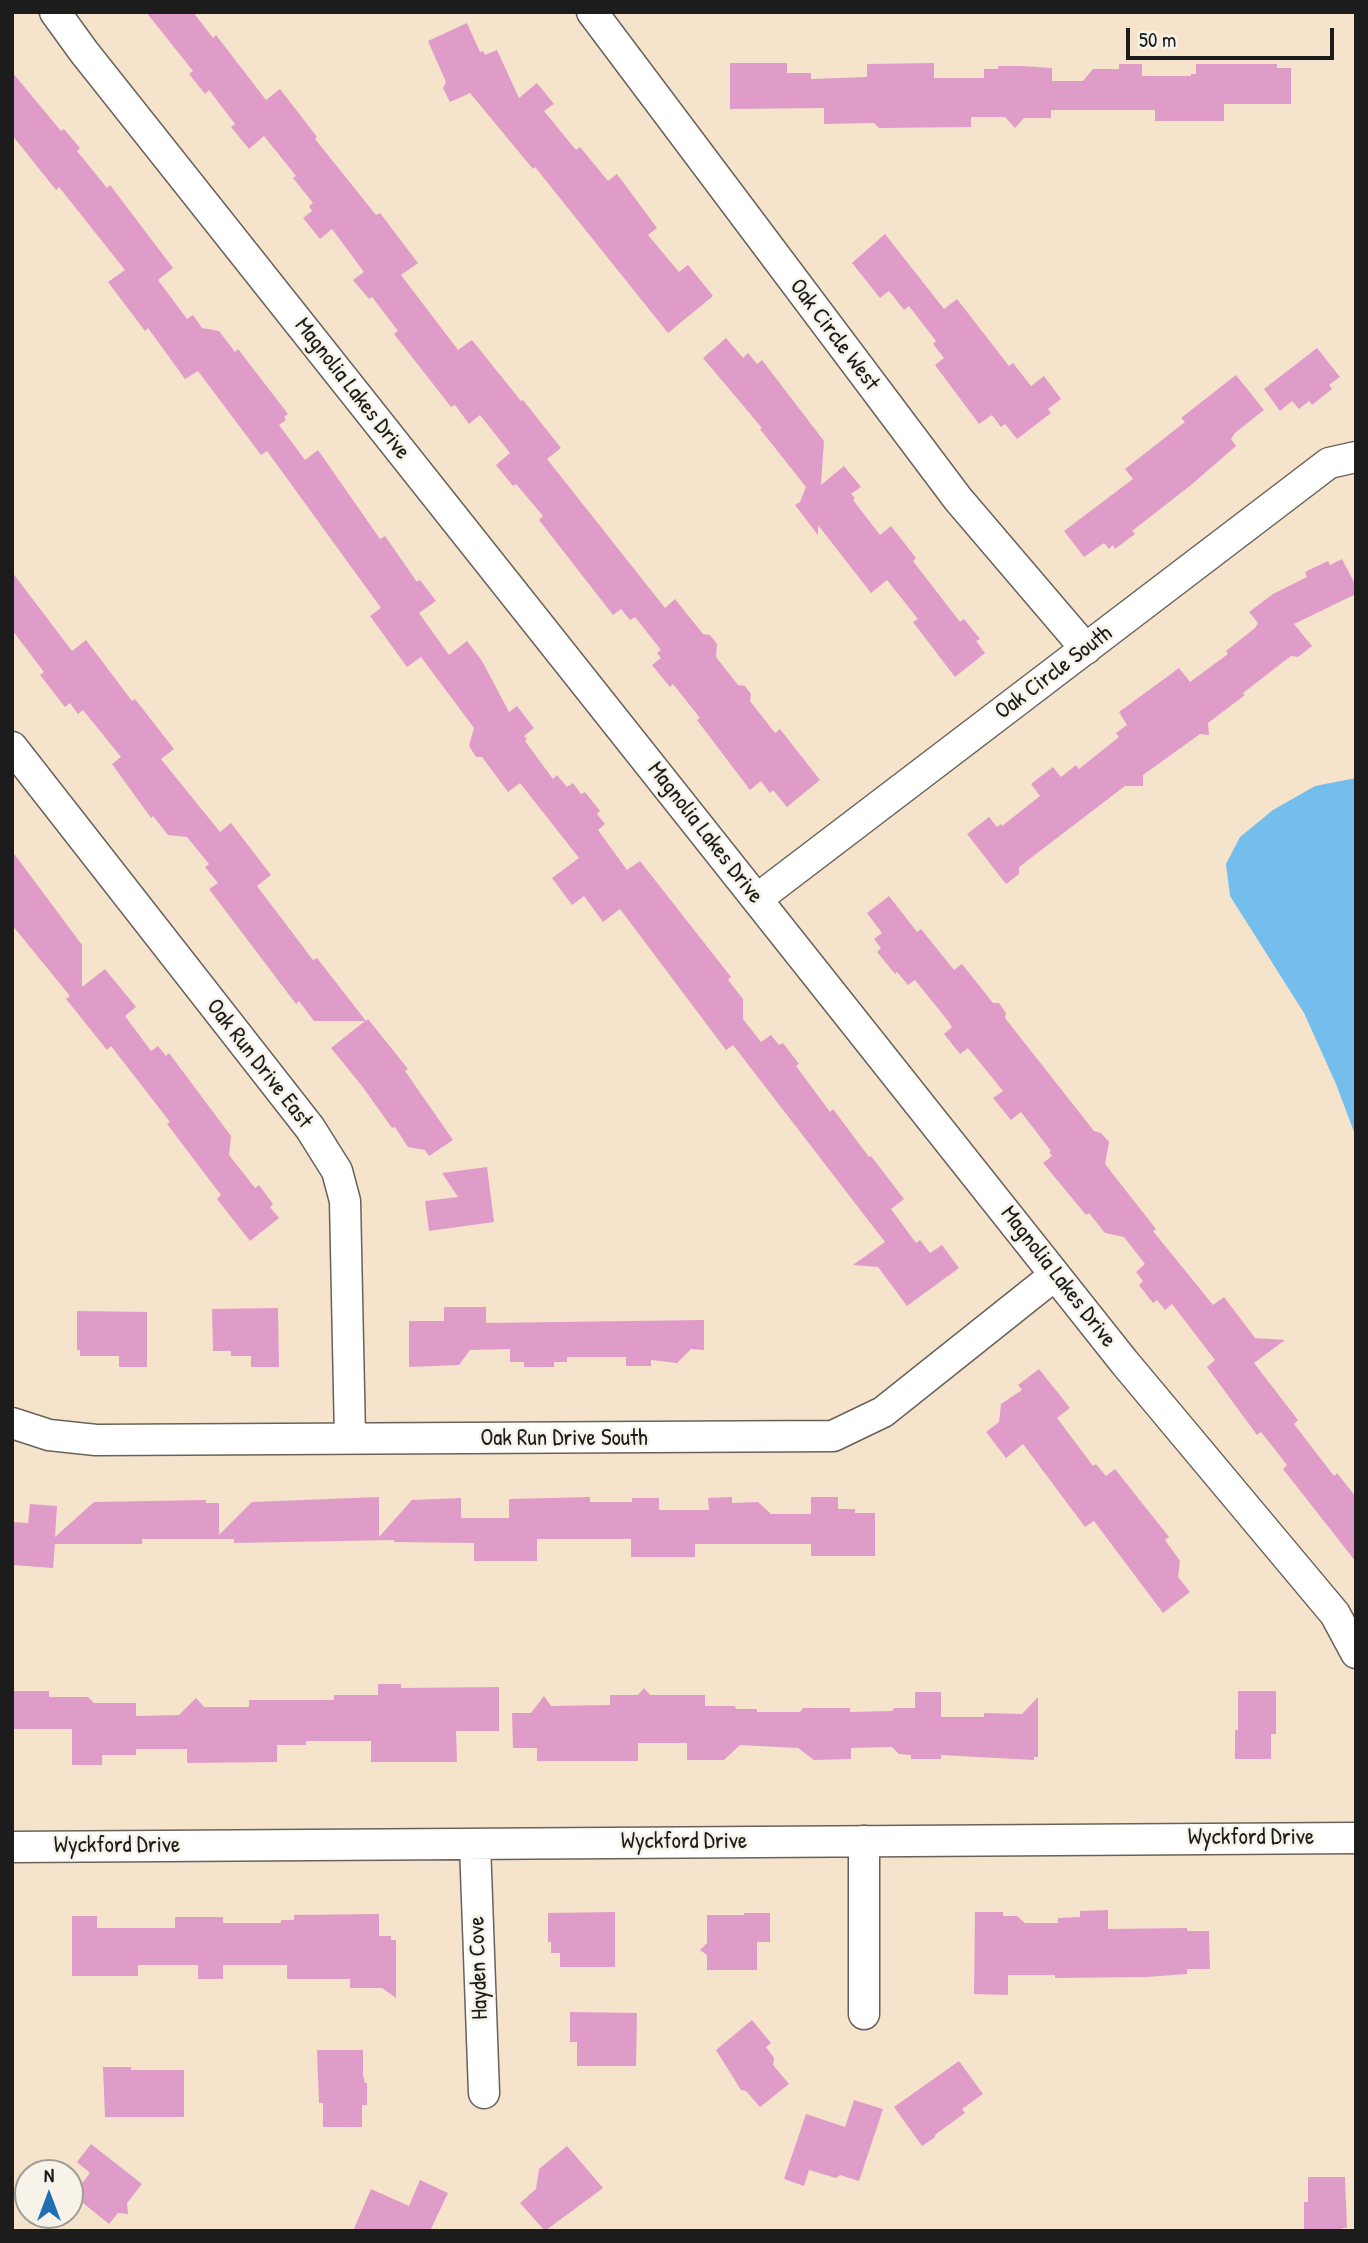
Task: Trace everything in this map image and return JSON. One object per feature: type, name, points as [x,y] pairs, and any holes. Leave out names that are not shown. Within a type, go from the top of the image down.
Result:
[{"type":"street","name":"Magnolia Lakes Drive","points":[[55,12],[1125,1363],[1335,1614],[1356,1653]]},
{"type":"street","name":"Oak Circle West","points":[[592,12],[958,499],[1086,649]]},
{"type":"street","name":"Oak Circle South","points":[[757,899],[1329,463],[1356,457]]},
{"type":"street","name":"Oak Run Drive East","points":[[12,747],[310,1128],[337,1171],[345,1201],[350,1438]]},
{"type":"street","name":"Oak Run Drive South","points":[[17,1425],[49,1435],[96,1440],[833,1436],[883,1412],[1055,1275]]},
{"type":"street","name":"Wyckford Drive","points":[[12,1847],[1356,1838]]},
{"type":"street","points":[[864,1841],[864,2014]]},
{"type":"street","name":"Hayden Cove","points":[[475,1843],[484,2093]]},
{"type":"water","points":[[1356,778],[1356,1137],[1304,1013],[1230,896],[1226,864],[1240,837],[1273,810],[1315,786]]},
{"type":"building","points":[[146,12],[193,12],[213,38],[216,35],[266,100],[280,89],[317,137],[315,139],[376,215],[380,213],[418,263],[401,275],[458,350],[472,340],[521,401],[523,400],[561,448],[547,459],[665,608],[675,599],[703,634],[710,635],[717,644],[716,657],[738,685],[745,686],[751,694],[750,701],[775,733],[780,729],[820,780],[787,807],[773,790],[770,793],[761,781],[750,790],[697,720],[700,718],[673,684],[670,687],[652,665],[661,658],[657,653],[661,650],[635,617],[630,620],[621,609],[613,615],[539,520],[543,516],[496,465],[510,453],[480,415],[469,424],[455,405],[451,407],[394,334],[398,331],[372,297],[369,299],[353,280],[364,272],[332,229],[320,239],[303,218],[312,211],[309,206],[313,203],[293,178],[296,176],[264,136],[249,149],[231,127],[235,124],[209,90],[205,94],[189,74],[193,71]]},
{"type":"building","points":[[467,23],[480,52],[483,51],[485,55],[497,50],[519,98],[537,83],[554,104],[544,111],[576,150],[580,147],[608,181],[617,174],[657,228],[648,235],[679,272],[688,265],[713,296],[668,333],[535,167],[533,169],[470,93],[450,102],[443,88],[446,82],[428,41]]},
{"type":"building","points":[[730,63],[787,63],[787,73],[811,73],[811,79],[867,77],[867,64],[934,63],[934,78],[984,78],[984,69],[1022,66],[1052,68],[1052,81],[1083,81],[1093,69],[1119,69],[1119,64],[1142,64],[1142,76],[1191,76],[1196,74],[1196,64],[1277,64],[1277,68],[1291,68],[1291,104],[1224,104],[1224,121],[1155,121],[1155,110],[1051,110],[1051,118],[1024,118],[1015,128],[1005,117],[971,117],[971,127],[879,128],[874,123],[824,124],[824,108],[730,109]]},
{"type":"building","points":[[12,72],[61,131],[64,129],[80,148],[77,151],[107,188],[110,185],[173,268],[158,280],[187,319],[193,315],[202,328],[219,331],[235,352],[238,349],[288,414],[284,417],[286,420],[279,425],[305,460],[318,450],[380,539],[385,536],[417,582],[420,580],[436,601],[419,613],[449,655],[467,641],[482,661],[509,712],[517,706],[534,728],[524,736],[527,739],[525,741],[553,779],[557,775],[567,787],[573,783],[581,794],[585,792],[600,811],[597,814],[605,824],[598,830],[627,870],[640,861],[731,977],[728,980],[743,999],[743,1019],[761,1042],[771,1035],[779,1045],[783,1043],[799,1064],[796,1066],[830,1112],[833,1109],[904,1199],[891,1209],[916,1243],[920,1240],[930,1253],[942,1245],[959,1268],[907,1306],[878,1267],[853,1265],[885,1242],[733,1045],[726,1050],[620,909],[603,922],[584,896],[572,905],[552,878],[579,858],[520,783],[508,792],[482,757],[476,757],[469,746],[474,728],[421,657],[407,667],[370,616],[381,608],[267,451],[261,455],[198,371],[185,379],[148,328],[145,331],[108,282],[125,270],[59,187],[56,190],[12,135]]},
{"type":"building","points":[[885,234],[944,309],[957,299],[1009,366],[1013,363],[1031,386],[1044,376],[1061,399],[1048,409],[1051,413],[1017,439],[1005,424],[1001,427],[992,415],[979,424],[935,365],[944,358],[933,344],[936,341],[909,306],[904,310],[889,291],[880,298],[852,263]]},
{"type":"building","points":[[726,338],[743,358],[748,353],[757,364],[762,360],[824,441],[821,485],[844,466],[861,487],[851,494],[855,498],[853,500],[880,535],[891,526],[916,558],[913,561],[960,622],[964,619],[980,639],[976,641],[985,653],[955,677],[913,622],[918,619],[887,580],[871,593],[818,525],[818,535],[795,505],[800,502],[806,487],[760,429],[762,428],[703,358]]},
{"type":"building","points":[[1317,348],[1340,377],[1329,385],[1332,389],[1312,405],[1309,401],[1299,409],[1292,401],[1280,411],[1264,389]]},
{"type":"building","points":[[1236,375],[1264,410],[1235,433],[1231,439],[1236,446],[1132,531],[1135,534],[1115,549],[1113,545],[1109,549],[1104,543],[1084,557],[1064,531],[1133,479],[1125,469],[1185,422],[1181,418]]},
{"type":"building","points":[[1342,559],[1356,586],[1356,594],[1294,624],[1312,646],[1298,657],[1291,656],[1208,723],[1209,735],[1200,734],[1143,775],[1143,786],[1125,786],[1019,867],[1019,874],[1006,884],[967,834],[989,817],[997,827],[1001,824],[1002,826],[1040,796],[1031,784],[1053,767],[1061,777],[1076,765],[1079,769],[1119,737],[1116,733],[1127,725],[1119,712],[1179,668],[1190,682],[1228,654],[1226,651],[1255,628],[1258,623],[1249,612],[1273,594],[1307,577],[1305,572],[1328,561],[1330,565]]},
{"type":"building","points":[[12,572],[72,651],[86,640],[132,701],[135,699],[174,749],[161,759],[220,832],[231,823],[271,875],[257,886],[313,960],[317,958],[408,1069],[405,1071],[453,1140],[429,1156],[425,1150],[408,1147],[331,1048],[365,1021],[314,1021],[299,1001],[296,1004],[209,889],[218,883],[205,867],[209,864],[187,837],[168,835],[153,816],[151,818],[112,764],[121,757],[83,710],[78,714],[70,703],[65,707],[40,675],[44,672],[12,630]]},
{"type":"building","points":[[12,851],[82,945],[82,987],[105,969],[136,1007],[125,1016],[151,1051],[158,1046],[166,1056],[169,1053],[231,1136],[229,1155],[255,1188],[259,1185],[273,1204],[270,1207],[279,1218],[250,1241],[217,1199],[221,1195],[167,1124],[170,1122],[111,1046],[107,1050],[66,999],[70,996],[12,925]]},
{"type":"building","points":[[889,896],[917,932],[921,929],[954,970],[962,964],[993,1003],[999,1003],[1006,1013],[1005,1018],[1094,1131],[1101,1133],[1109,1142],[1105,1164],[1156,1229],[1153,1231],[1213,1305],[1224,1297],[1255,1338],[1285,1340],[1254,1363],[1298,1420],[1294,1424],[1334,1476],[1337,1473],[1356,1497],[1356,1562],[1283,1469],[1287,1465],[1261,1432],[1257,1435],[1207,1367],[1215,1360],[1172,1304],[1165,1310],[1157,1300],[1153,1303],[1139,1285],[1143,1281],[1136,1272],[1145,1264],[1124,1237],[1105,1233],[1089,1213],[1086,1215],[1043,1163],[1052,1156],[1049,1152],[1051,1151],[1021,1112],[1011,1120],[993,1098],[1003,1091],[968,1048],[960,1054],[944,1034],[952,1027],[948,1021],[915,980],[908,985],[877,952],[881,948],[874,939],[882,933],[867,913]]},
{"type":"building","points":[[487,1167],[494,1222],[429,1231],[425,1201],[458,1197],[442,1173]]},
{"type":"building","points":[[444,1307],[486,1307],[486,1323],[704,1320],[704,1350],[691,1349],[677,1363],[651,1360],[651,1366],[626,1366],[626,1357],[567,1357],[567,1362],[554,1362],[554,1367],[524,1367],[524,1362],[510,1362],[510,1349],[470,1350],[459,1365],[409,1367],[409,1321],[444,1321]]},
{"type":"building","points":[[278,1308],[279,1367],[251,1367],[251,1356],[231,1356],[231,1351],[213,1351],[212,1309]]},
{"type":"building","points":[[77,1311],[147,1312],[147,1367],[119,1367],[119,1356],[80,1356],[80,1350],[77,1350]]},
{"type":"building","points":[[1039,1369],[1070,1408],[1057,1418],[1093,1466],[1096,1464],[1106,1476],[1115,1469],[1169,1537],[1165,1540],[1180,1561],[1178,1577],[1190,1592],[1163,1613],[1094,1521],[1085,1527],[1023,1444],[1006,1458],[986,1432],[999,1422],[1001,1404],[1022,1390],[1018,1385]]},
{"type":"building","points":[[379,1497],[379,1537],[412,1500],[461,1498],[461,1518],[509,1518],[509,1499],[590,1497],[590,1502],[632,1502],[632,1498],[659,1498],[659,1510],[709,1510],[708,1498],[732,1497],[732,1503],[758,1502],[771,1514],[811,1514],[811,1497],[838,1497],[838,1509],[855,1509],[855,1513],[875,1513],[875,1556],[811,1556],[811,1544],[695,1544],[695,1557],[631,1557],[631,1539],[537,1539],[537,1561],[474,1561],[474,1543],[394,1540],[234,1543],[234,1539],[142,1539],[142,1544],[55,1544],[53,1568],[12,1565],[12,1522],[28,1523],[30,1504],[57,1506],[55,1537],[94,1502],[206,1500],[206,1503],[219,1503],[219,1535],[252,1502]]},
{"type":"building","points":[[378,1684],[401,1684],[401,1688],[499,1687],[499,1731],[456,1731],[457,1762],[371,1762],[371,1741],[306,1741],[306,1745],[277,1745],[277,1762],[187,1763],[187,1749],[136,1749],[136,1755],[102,1755],[102,1765],[72,1765],[72,1729],[12,1729],[12,1691],[49,1691],[49,1697],[88,1697],[94,1703],[136,1703],[136,1716],[179,1715],[196,1698],[204,1707],[249,1707],[249,1700],[334,1700],[334,1695],[378,1695]]},
{"type":"building","points":[[644,1688],[650,1695],[705,1695],[705,1706],[734,1706],[737,1709],[757,1709],[757,1712],[800,1712],[803,1708],[850,1708],[850,1712],[892,1711],[894,1708],[915,1708],[915,1692],[941,1692],[941,1717],[984,1717],[984,1713],[1022,1714],[1038,1697],[1038,1757],[1034,1757],[1034,1760],[941,1755],[941,1759],[911,1759],[911,1755],[899,1754],[892,1747],[851,1748],[851,1759],[814,1760],[798,1748],[740,1745],[724,1760],[687,1760],[687,1743],[638,1743],[638,1761],[537,1761],[537,1748],[513,1748],[512,1713],[531,1713],[544,1696],[551,1706],[610,1705],[610,1695],[638,1695]]},
{"type":"building","points":[[1238,1691],[1276,1691],[1276,1734],[1271,1734],[1271,1759],[1235,1759]]},
{"type":"building","points":[[1108,1910],[1108,1929],[1187,1928],[1187,1931],[1209,1931],[1210,1969],[1187,1969],[1187,1974],[1147,1977],[1055,1978],[1055,1975],[1008,1975],[1008,1995],[974,1994],[975,1912],[1003,1912],[1003,1916],[1017,1916],[1025,1923],[1058,1923],[1058,1918],[1080,1917],[1080,1911]]},
{"type":"building","points":[[615,1912],[615,1967],[560,1967],[560,1953],[551,1953],[551,1942],[548,1942],[548,1913]]},
{"type":"building","points":[[770,1913],[770,1942],[757,1942],[757,1970],[707,1970],[707,1955],[700,1950],[707,1943],[707,1915]]},
{"type":"building","points":[[379,1914],[379,1936],[391,1936],[391,1940],[396,1940],[396,1998],[382,1988],[350,1988],[350,1979],[287,1979],[287,1965],[223,1965],[223,1979],[198,1979],[198,1965],[138,1965],[138,1976],[72,1976],[72,1916],[97,1916],[97,1928],[175,1928],[175,1917],[223,1917],[223,1923],[281,1923],[281,1920],[294,1920],[294,1915]]},
{"type":"building","points":[[570,2012],[637,2013],[636,2066],[577,2066],[577,2042],[570,2042]]},
{"type":"building","points":[[752,2020],[771,2043],[766,2047],[774,2058],[773,2065],[789,2084],[760,2107],[746,2091],[741,2090],[716,2050]]},
{"type":"building","points":[[317,2050],[363,2050],[367,2105],[362,2105],[362,2127],[323,2127],[323,2103],[319,2103]]},
{"type":"building","points":[[959,2061],[983,2094],[962,2109],[965,2113],[922,2146],[894,2107]]},
{"type":"building","points":[[103,2067],[184,2070],[184,2117],[105,2117]]},
{"type":"building","points":[[854,2100],[883,2109],[859,2181],[809,2170],[804,2186],[784,2179],[806,2114],[845,2127]]},
{"type":"building","points":[[91,2144],[142,2184],[127,2203],[128,2214],[118,2213],[109,2224],[84,2204],[84,2181],[90,2173],[84,2168],[84,2159],[79,2159]]},
{"type":"building","points":[[567,2146],[603,2188],[545,2231],[520,2203],[536,2189],[539,2169]]},
{"type":"building","points":[[1308,2177],[1345,2177],[1347,2228],[1342,2228],[1342,2231],[1304,2231],[1304,2202],[1308,2202]]},
{"type":"building","points":[[420,2180],[448,2193],[430,2231],[353,2231],[371,2189],[409,2206]]}]
